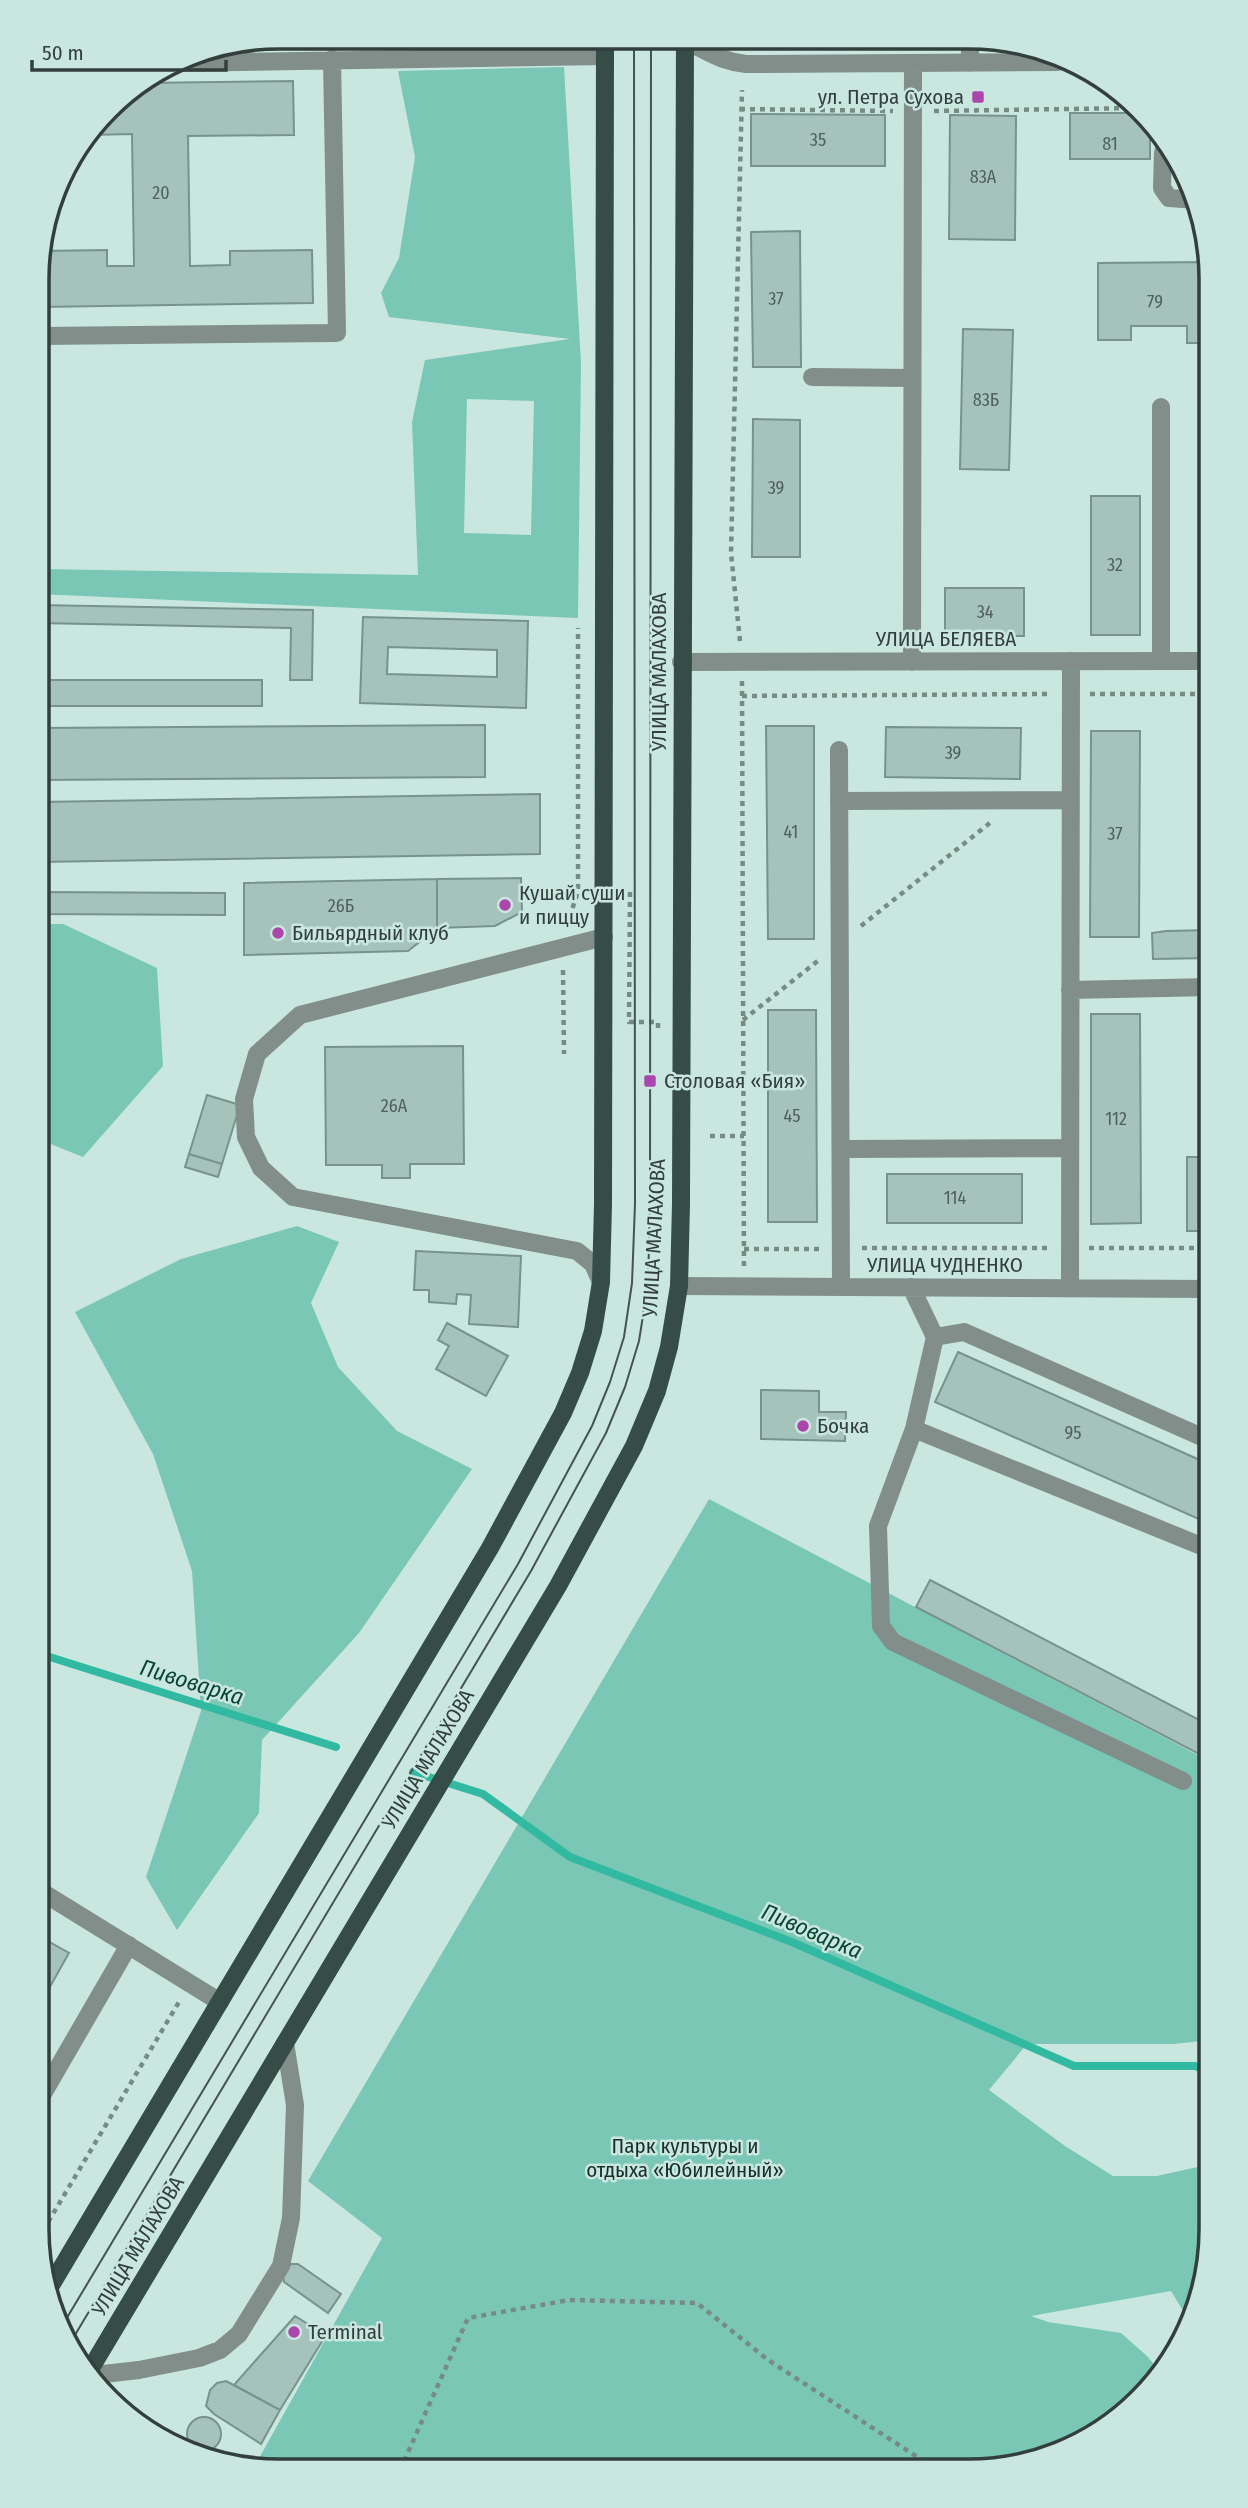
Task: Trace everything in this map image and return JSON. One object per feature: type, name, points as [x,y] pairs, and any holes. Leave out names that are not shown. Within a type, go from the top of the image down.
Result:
[{"type":"main road","points":[[54,2279],[490,1548],[563,1413],[580,1373],[593,1331],[601,1282],[603,1204],[605,49]]},
{"type":"main road","name":"УЛИЦА МАЛАХОВА","points":[[93,2364],[558,1586],[634,1446],[657,1391],[669,1347],[679,1286],[681,1204],[683,49]]},
{"type":"street","points":[[202,62],[560,49]]},
{"type":"street","points":[[699,49],[731,62],[746,64],[1046,62]]},
{"type":"street","points":[[970,49],[970,63]]},
{"type":"street","points":[[49,336],[337,333],[332,59]]},
{"type":"street","points":[[912,662],[914,64]]},
{"type":"street","points":[[1163,156],[1162,188],[1169,198],[1185,200]]},
{"type":"street","points":[[812,377],[912,378]]},
{"type":"street","points":[[1161,407],[1161,661]]},
{"type":"street","points":[[1070,1288],[1071,661]]},
{"type":"street","name":"УЛИЦА БЕЛЯЕВА","points":[[681,662],[1199,661]]},
{"type":"street","points":[[839,750],[841,1287]]},
{"type":"street","points":[[839,801],[1070,800]]},
{"type":"street","points":[[601,1282],[593,1265],[577,1251],[293,1197],[261,1168],[246,1137],[244,1099],[257,1054],[300,1015],[604,937]]},
{"type":"street","points":[[1070,990],[1199,987]]},
{"type":"street","points":[[841,1149],[1070,1148]]},
{"type":"street","name":"УЛИЦА ЧУДНЕНКО","points":[[679,1286],[1199,1289]]},
{"type":"street","points":[[911,1287],[935,1337],[914,1429],[878,1527],[881,1626],[892,1642],[1183,1781]]},
{"type":"street","points":[[935,1337],[964,1332],[1199,1436]]},
{"type":"street","points":[[914,1429],[1199,1545]]},
{"type":"street","points":[[49,1896],[220,2002]]},
{"type":"street","points":[[49,2083],[128,1945]]},
{"type":"street","points":[[101,2374],[199,2358],[220,2350],[239,2334],[281,2266],[291,2218],[295,2105],[285,2043]]},
{"type":"path","points":[[741,90],[732,553],[742,662],[744,1286]]},
{"type":"path","points":[[740,110],[1123,108]]},
{"type":"path","points":[[565,1054],[563,937],[578,892],[578,628]]},
{"type":"path","points":[[742,696],[1199,694]]},
{"type":"path","points":[[743,1020],[1019,800]]},
{"type":"path","points":[[629,892],[629,1022],[658,1022],[658,1035]]},
{"type":"path","points":[[710,1136],[744,1136]]},
{"type":"path","points":[[744,1249],[1199,1248]]},
{"type":"path","points":[[49,2220],[190,1983]]},
{"type":"path","points":[[405,2459],[468,2318],[569,2300],[697,2302],[768,2360],[921,2459]]},
{"type":"green space","points":[[564,67],[581,363],[578,618],[49,594],[49,569],[418,575],[412,422],[425,360],[570,339],[389,317],[381,293],[399,258],[415,157],[398,71]],"holes":[[[467,399],[534,401],[531,535],[464,533]]]},
{"type":"green space","points":[[49,924],[63,924],[157,968],[163,1066],[83,1157],[49,1143]]},
{"type":"green space","points":[[297,1226],[339,1242],[311,1303],[338,1367],[397,1431],[472,1469],[359,1633],[262,1740],[259,1813],[177,1930],[146,1877],[201,1711],[192,1571],[153,1454],[75,1312],[181,1259]]},
{"type":"green space","name":"Парк культуры и отдыха «Юбилейный»","points":[[709,1499],[1199,1756],[1199,2041],[1174,2044],[1027,2044],[989,2090],[1065,2146],[1113,2176],[1157,2176],[1199,2167],[1199,2244],[1195,2274],[1183,2311],[1171,2291],[1031,2316],[1048,2322],[1121,2333],[1154,2364],[1121,2402],[1071,2435],[1014,2455],[969,2459],[259,2458],[382,2238],[308,2181]]},
{"type":"building","points":[[293,81],[294,135],[188,136],[190,266],[230,265],[230,251],[312,250],[313,303],[49,307],[51,251],[107,250],[107,266],[134,266],[132,134],[100,135],[127,106],[160,83]]},
{"type":"building","points":[[1070,113],[1128,113],[1150,138],[1150,159],[1070,159]]},
{"type":"building","points":[[751,114],[885,115],[885,166],[751,166]]},
{"type":"building","points":[[950,115],[1016,116],[1015,240],[949,239]]},
{"type":"building","points":[[800,231],[801,367],[753,367],[751,232]]},
{"type":"building","points":[[1199,262],[1199,343],[1187,343],[1187,326],[1131,326],[1131,340],[1098,340],[1098,263]]},
{"type":"building","points":[[963,329],[1013,330],[1009,470],[960,469]]},
{"type":"building","points":[[753,419],[800,420],[800,557],[752,557]]},
{"type":"building","points":[[1091,496],[1140,496],[1140,635],[1091,635]]},
{"type":"building","points":[[945,588],[1024,588],[1024,636],[945,636]]},
{"type":"building","points":[[49,605],[313,610],[312,680],[290,680],[291,628],[49,623]]},
{"type":"building","points":[[363,617],[528,621],[526,708],[360,703]],"holes":[[[388,647],[497,650],[497,677],[387,674]]]},
{"type":"building","points":[[49,680],[262,680],[262,706],[49,706]]},
{"type":"building","points":[[485,725],[485,777],[49,780],[49,728]]},
{"type":"building","points":[[766,726],[814,726],[814,939],[768,939]]},
{"type":"building","points":[[886,727],[1021,728],[1020,779],[885,777]]},
{"type":"building","points":[[1091,731],[1140,731],[1139,937],[1090,937]]},
{"type":"building","points":[[540,794],[540,854],[49,862],[49,802]]},
{"type":"building","points":[[521,878],[522,912],[495,926],[437,928],[437,879]]},
{"type":"building","points":[[437,879],[437,928],[408,951],[244,955],[244,883]]},
{"type":"building","points":[[49,892],[225,893],[225,915],[49,914]]},
{"type":"building","points":[[1199,930],[1199,958],[1153,959],[1152,933]]},
{"type":"building","points":[[768,1010],[816,1010],[817,1222],[768,1222]]},
{"type":"building","points":[[1091,1014],[1140,1014],[1141,1223],[1091,1224]]},
{"type":"building","points":[[463,1046],[464,1164],[410,1164],[410,1178],[382,1178],[382,1165],[326,1165],[325,1047]]},
{"type":"building","points":[[207,1095],[240,1105],[222,1164],[189,1154]]},
{"type":"building","points":[[189,1154],[222,1164],[218,1177],[185,1167]]},
{"type":"building","points":[[1187,1157],[1199,1157],[1199,1231],[1187,1231]]},
{"type":"building","points":[[887,1174],[1022,1174],[1022,1223],[887,1223]]},
{"type":"building","points":[[416,1251],[521,1256],[518,1327],[469,1324],[471,1295],[457,1294],[456,1304],[429,1302],[429,1290],[414,1290]]},
{"type":"building","points":[[447,1323],[508,1356],[486,1396],[436,1369],[449,1346],[438,1340]]},
{"type":"building","points":[[958,1352],[1199,1460],[1199,1519],[935,1402]]},
{"type":"building","name":"Бочка","points":[[761,1390],[819,1391],[819,1412],[846,1412],[845,1441],[761,1439]]},
{"type":"building","points":[[930,1580],[1199,1720],[1199,1754],[916,1607]]},
{"type":"building","points":[[49,1942],[69,1953],[49,1989]]},
{"type":"building","points":[[291,2264],[298,2264],[341,2294],[328,2313],[284,2282],[283,2276]]},
{"type":"building","points":[[295,2316],[326,2335],[280,2410],[234,2385]]},
{"type":"building","points":[[226,2381],[280,2410],[261,2444],[206,2406],[210,2390],[217,2383]]},
{"type":"building","points":[[204,2417],[216,2422],[219,2440],[211,2448],[189,2440],[187,2434],[192,2422]]},
{"type":"waterway","name":"Пивоварка","points":[[49,1657],[336,1747]]},
{"type":"waterway","name":"Пивоварка","points":[[413,1772],[483,1794],[570,1857],[792,1942],[1074,2066],[1199,2068]]},
{"type":"tram line","points":[[67,2317],[518,1564],[592,1426],[624,1337],[632,1283],[635,1204],[634,49]]},
{"type":"tram line","points":[[75,2335],[531,1571],[606,1433],[625,1387],[639,1341],[648,1284],[650,1204],[651,49]]},
{"type":"place","name":"ул. Петра Сухова","points":[[978,97]]},
{"type":"place","name":"Кушай суши и пиццу","points":[[505,905]]},
{"type":"place","name":"Бильярдный клуб","points":[[278,933]]},
{"type":"place","name":"Столовая «Бия»","points":[[650,1081]]},
{"type":"place","name":"Бочка","points":[[803,1426]]},
{"type":"place","name":"Terminal","points":[[294,2332]]}]
